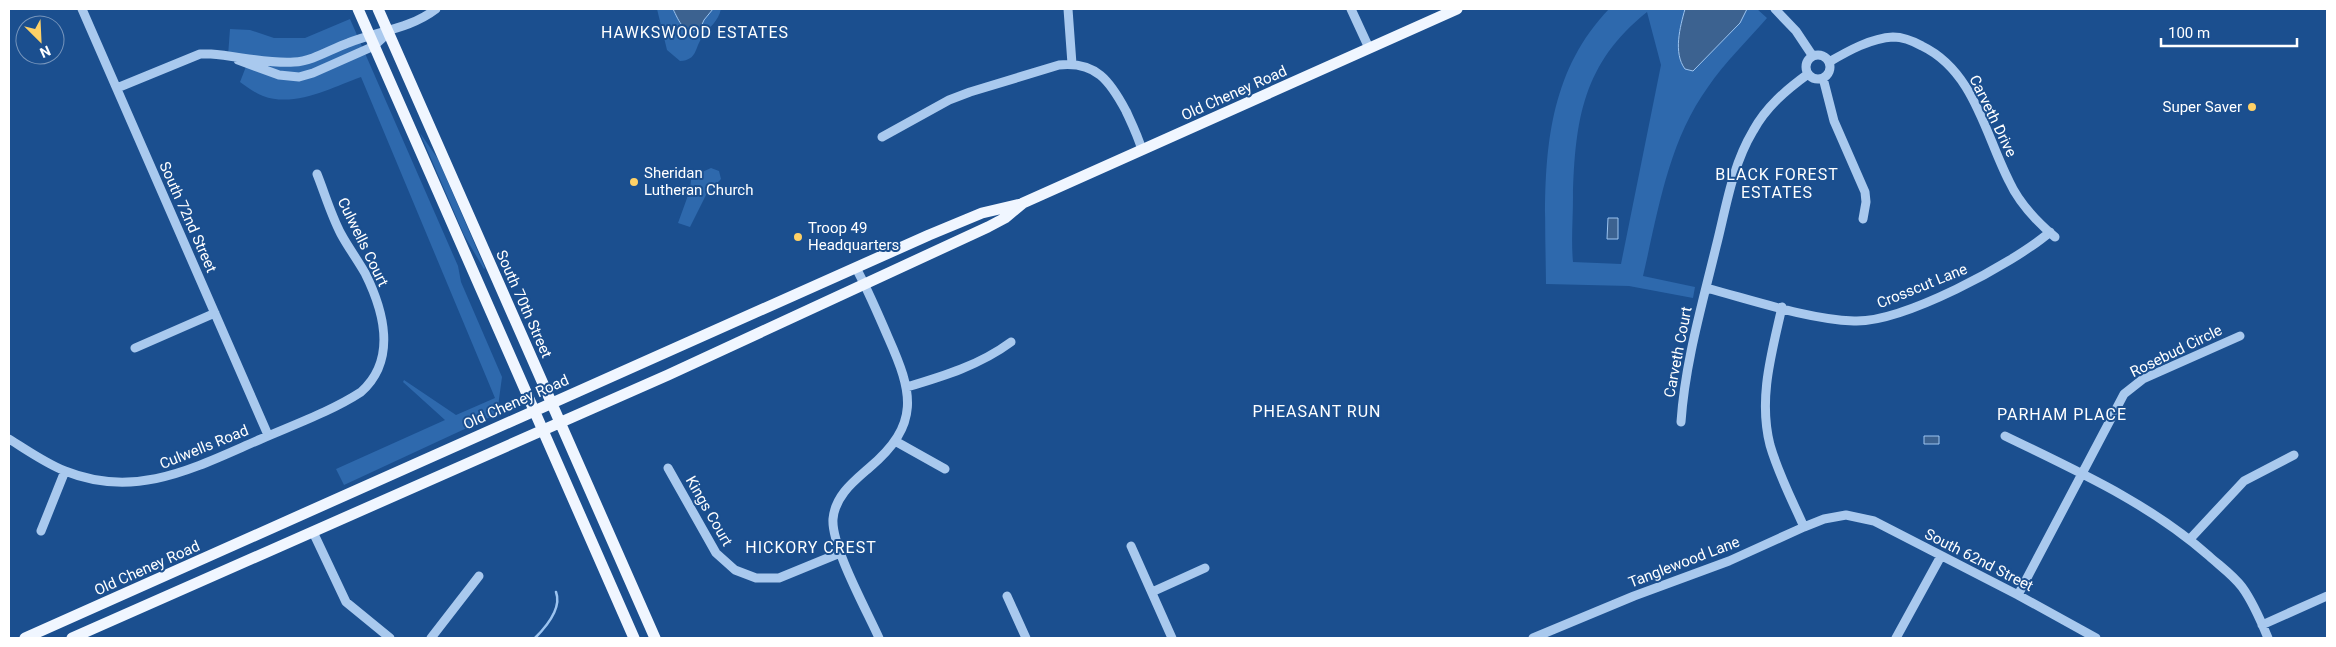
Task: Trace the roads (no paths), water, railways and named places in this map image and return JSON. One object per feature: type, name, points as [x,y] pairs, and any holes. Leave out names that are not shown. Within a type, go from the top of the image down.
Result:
[{"type":"main road","points":[[358,9],[634,638]]},
{"type":"main road","name":"South 70th Street","points":[[378,9],[655,638]]},
{"type":"main road","name":"Old Cheney Road","points":[[25,638],[856,268],[982,213],[1023,203],[1457,9]]},
{"type":"main road","name":"Old Cheney Road","points":[[72,638],[729,347],[988,227],[1023,203]]},
{"type":"street","name":"South 72nd Street","points":[[82,9],[268,436]]},
{"type":"street","points":[[228,56],[279,75],[299,76],[313,73],[372,40],[422,18],[436,9]]},
{"type":"street","points":[[1068,9],[1072,64]]},
{"type":"street","points":[[1351,9],[1370,48]]},
{"type":"street","points":[[1776,9],[1796,31],[1812,56]]},
{"type":"street","name":"Carveth Drive","points":[[1829,62],[1873,42],[1895,37],[1915,42],[1930,50],[1951,67],[1968,90],[2009,182],[2026,208],[2052,234]]},
{"type":"street","points":[[117,88],[195,55],[211,54],[300,62],[372,40]]},
{"type":"street","points":[[1820,54],[1829,62],[1829,73],[1823,78],[1814,78],[1808,74],[1806,62],[1812,56],[1820,54]]},
{"type":"street","points":[[882,137],[948,100],[1059,65],[1072,64],[1093,70],[1110,84],[1137,134],[1142,150]]},
{"type":"street","points":[[1706,288],[1735,171],[1744,148],[1753,130],[1769,108],[1782,94],[1808,74]]},
{"type":"street","points":[[1823,78],[1834,121],[1865,192],[1866,202],[1863,219]]},
{"type":"street","name":"Culwells Court","points":[[268,436],[361,392],[373,380],[384,355],[383,329],[371,288],[340,232],[317,174]]},
{"type":"street","name":"Crosscut Lane","points":[[1706,288],[1818,317],[1869,321],[1896,314],[1990,273],[2052,234]]},
{"type":"street","points":[[856,268],[899,362],[908,388],[908,409],[895,441],[880,460],[848,487],[836,506],[832,528],[840,553],[879,638]]},
{"type":"street","name":"Carveth Court","points":[[1681,422],[1684,385],[1706,288]]},
{"type":"street","points":[[1782,307],[1768,370],[1767,427],[1777,465],[1804,527]]},
{"type":"street","points":[[135,348],[215,313]]},
{"type":"street","name":"Rosebud Circle","points":[[2018,595],[2118,403],[2132,386],[2143,379],[2240,336]]},
{"type":"street","points":[[908,388],[975,364],[997,353],[1011,342]]},
{"type":"street","name":"Culwells Road","points":[[9,439],[65,471],[91,479],[111,482],[148,481],[184,473],[268,436]]},
{"type":"street","points":[[2005,436],[2141,505],[2190,539],[2235,578],[2250,600],[2268,638]]},
{"type":"street","points":[[895,441],[945,469]]},
{"type":"street","points":[[2190,539],[2244,482],[2258,472],[2294,455]]},
{"type":"street","name":"Kings Court","points":[[668,468],[716,553],[735,570],[756,578],[779,578],[840,553]]},
{"type":"street","points":[[41,531],[65,471]]},
{"type":"street","name":"Tanglewood Lane","points":[[1533,638],[1634,596],[1730,561],[1824,519],[1846,515]]},
{"type":"street","name":"South 62nd Street","points":[[1846,515],[1874,521],[2018,595],[2081,634],[2096,638]]},
{"type":"street","points":[[312,532],[346,602],[390,638]]},
{"type":"street","points":[[1131,546],[1172,638]]},
{"type":"street","points":[[1896,638],[1941,556]]},
{"type":"street","points":[[1152,592],[1205,568]]},
{"type":"street","points":[[431,638],[479,576]]},
{"type":"street","points":[[1007,596],[1026,638]]},
{"type":"street","points":[[2262,625],[2327,596]]},
{"type":"waterway","points":[[535,638],[548,623],[555,611],[557,604],[556,592]]},
{"type":"place","name":"Super Saver","points":[[2252,107]]},
{"type":"place","name":"Sheridan Lutheran Church","points":[[634,182]]},
{"type":"place","name":"Troop 49 Headquarters","points":[[798,237]]},
{"type":"district","name":"HAWKSWOOD ESTATES","points":[[695,32]]},
{"type":"district","name":"BLACK FOREST ESTATES","points":[[1777,183]]},
{"type":"district","name":"PHEASANT RUN","points":[[1317,411]]},
{"type":"district","name":"PARHAM PLACE","points":[[2062,414]]},
{"type":"district","name":"HICKORY CREST","points":[[811,547]]}]
